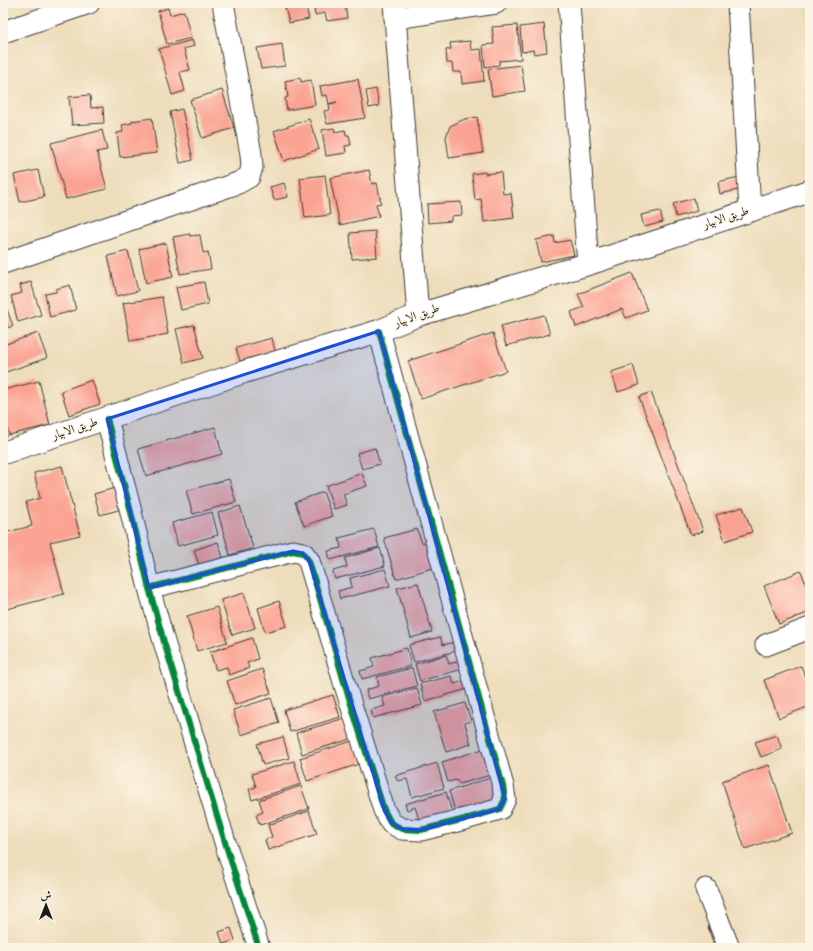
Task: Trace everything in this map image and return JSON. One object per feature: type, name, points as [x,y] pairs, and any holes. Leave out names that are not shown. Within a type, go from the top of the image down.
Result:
[{"type":"main road","name":"طريق الابيار","points":[[3,453],[244,372],[378,331],[418,315],[588,264],[750,210],[810,192]]},
{"type":"street","points":[[3,32],[89,3]]},
{"type":"street","points":[[3,263],[238,183],[249,177],[252,167],[252,154],[223,3]]},
{"type":"street","points":[[418,315],[394,10],[496,3]]},
{"type":"street","points":[[569,3],[588,264]]},
{"type":"street","points":[[738,3],[750,210]]},
{"type":"street","points":[[149,588],[293,551],[303,553],[309,561],[344,682],[384,810],[391,823],[402,828],[421,830],[500,809],[505,799],[503,786],[378,331]]},
{"type":"street","points":[[107,418],[149,588],[168,657],[259,948]]},
{"type":"street","points":[[766,645],[810,628]]},
{"type":"street","points":[[706,889],[728,948]]},
{"type":"highlighted area","points":[[379,331],[505,799],[500,809],[421,830],[402,829],[391,823],[384,810],[309,561],[303,553],[293,551],[149,588],[107,419]]},
{"type":"building","points":[[284,3],[305,3],[309,19],[289,23]]},
{"type":"building","points":[[313,3],[345,3],[347,18],[327,21],[325,13],[315,15]]},
{"type":"building","points":[[168,8],[170,15],[184,11],[191,38],[167,44],[158,11]]},
{"type":"building","points":[[544,24],[547,52],[534,54],[533,50],[522,52],[520,27]]},
{"type":"building","points":[[517,25],[521,59],[499,61],[499,65],[485,67],[483,45],[494,44],[492,27]]},
{"type":"building","points":[[192,40],[194,46],[184,49],[190,70],[180,72],[185,91],[172,95],[159,49]]},
{"type":"building","points":[[470,41],[471,50],[481,49],[484,81],[462,84],[461,72],[453,72],[452,63],[447,63],[446,50],[451,49],[450,43]]},
{"type":"building","points":[[282,44],[285,66],[261,69],[257,48]]},
{"type":"building","points":[[521,65],[525,91],[492,96],[488,69]]},
{"type":"building","points":[[300,78],[301,82],[311,80],[315,105],[287,110],[285,98],[288,97],[285,81]]},
{"type":"building","points":[[358,79],[365,118],[327,124],[324,111],[330,110],[327,95],[322,96],[320,86]]},
{"type":"building","points":[[376,89],[379,106],[369,108],[366,91]]},
{"type":"building","points":[[222,90],[234,128],[202,138],[190,100]]},
{"type":"building","points":[[90,95],[91,108],[103,107],[104,123],[72,125],[69,97]]},
{"type":"building","points":[[182,109],[193,160],[180,163],[170,112]]},
{"type":"building","points":[[477,117],[483,153],[449,158],[446,137],[450,126],[465,119]]},
{"type":"building","points":[[152,118],[157,153],[120,157],[117,133],[123,132],[122,125],[132,123],[132,121]]},
{"type":"building","points":[[309,119],[319,149],[284,161],[274,131]]},
{"type":"building","points":[[334,128],[335,132],[345,130],[346,135],[349,135],[351,145],[345,146],[346,153],[326,156],[322,130]]},
{"type":"building","points":[[102,130],[107,150],[97,152],[107,189],[66,199],[51,143]]},
{"type":"building","points":[[38,170],[44,197],[20,202],[14,175]]},
{"type":"building","points":[[369,170],[372,184],[377,183],[381,203],[376,204],[379,216],[340,225],[330,178]]},
{"type":"building","points":[[485,172],[485,174],[501,172],[503,194],[511,193],[514,218],[484,222],[481,199],[475,200],[472,174]]},
{"type":"building","points":[[325,175],[330,215],[305,218],[300,178]]},
{"type":"building","points":[[739,177],[742,189],[720,194],[718,182]]},
{"type":"building","points":[[284,183],[288,197],[274,200],[270,187]]},
{"type":"building","points":[[694,198],[697,211],[676,217],[673,204]]},
{"type":"building","points":[[461,202],[462,215],[451,216],[451,221],[428,223],[427,204]]},
{"type":"building","points":[[660,211],[663,222],[644,227],[641,215]]},
{"type":"building","points":[[375,231],[377,257],[352,259],[350,233]]},
{"type":"building","points":[[190,234],[190,236],[200,235],[203,253],[208,252],[211,269],[180,274],[173,237]]},
{"type":"building","points":[[554,236],[555,243],[570,240],[574,255],[541,262],[536,240]]},
{"type":"building","points":[[166,243],[173,277],[146,283],[139,249]]},
{"type":"building","points":[[128,251],[138,291],[117,296],[108,256]]},
{"type":"building","points":[[632,273],[647,310],[626,318],[622,309],[576,327],[571,312],[584,307],[578,294]]},
{"type":"building","points":[[31,282],[41,315],[18,322],[11,296],[22,293],[20,285]]},
{"type":"building","points":[[204,282],[208,304],[181,310],[176,287]]},
{"type":"building","points":[[70,285],[76,310],[50,317],[45,294],[56,292],[56,289]]},
{"type":"building","points":[[162,297],[168,334],[130,341],[123,303]]},
{"type":"building","points":[[3,299],[13,326],[3,329]]},
{"type":"building","points":[[544,315],[550,334],[506,346],[501,326]]},
{"type":"building","points":[[194,325],[203,358],[184,363],[176,329]]},
{"type":"building","points":[[38,333],[47,358],[3,373],[3,345]]},
{"type":"building","points":[[493,333],[506,371],[421,399],[408,361]]},
{"type":"building","points":[[272,338],[275,351],[240,361],[236,348]]},
{"type":"building","points":[[633,365],[639,385],[618,392],[611,372]]},
{"type":"building","points":[[92,380],[100,404],[69,415],[61,391]]},
{"type":"building","points":[[39,381],[50,425],[9,435],[3,411],[3,390]]},
{"type":"building","points":[[651,392],[703,531],[691,535],[639,397]]},
{"type":"building","points":[[3,422],[7,436],[3,436]]},
{"type":"building","points":[[215,427],[222,454],[146,476],[138,449]]},
{"type":"building","points":[[375,448],[380,464],[362,469],[357,453]]},
{"type":"building","points":[[62,466],[80,535],[50,542],[64,594],[3,610],[3,533],[32,526],[26,502],[40,498],[34,473]]},
{"type":"building","points":[[362,473],[367,486],[343,494],[347,505],[334,509],[326,486]]},
{"type":"building","points":[[229,479],[236,502],[193,514],[186,491]]},
{"type":"building","points":[[115,488],[122,509],[100,515],[94,494]]},
{"type":"building","points":[[323,492],[332,516],[304,526],[295,502]]},
{"type":"building","points":[[240,506],[253,548],[230,555],[218,513]]},
{"type":"building","points":[[743,507],[752,532],[725,541],[716,515]]},
{"type":"building","points":[[212,512],[218,535],[178,546],[172,523]]},
{"type":"building","points":[[374,529],[379,547],[330,560],[328,551],[341,548],[339,538]]},
{"type":"building","points":[[417,529],[422,543],[428,541],[436,567],[396,579],[384,538]]},
{"type":"building","points":[[218,542],[225,564],[201,571],[194,550]]},
{"type":"building","points":[[380,548],[385,566],[335,579],[333,571],[347,567],[345,558]]},
{"type":"building","points":[[385,569],[390,586],[340,599],[338,591],[352,587],[350,578]]},
{"type":"building","points":[[801,571],[810,595],[810,612],[779,624],[764,586]]},
{"type":"building","points":[[418,583],[432,632],[411,638],[397,588]]},
{"type":"building","points":[[244,593],[255,628],[232,635],[221,600]]},
{"type":"building","points":[[279,601],[287,626],[265,632],[258,608]]},
{"type":"building","points":[[217,607],[227,642],[197,651],[187,616]]},
{"type":"building","points":[[440,637],[443,645],[458,641],[460,650],[414,662],[409,645]]},
{"type":"building","points":[[252,638],[258,659],[247,663],[249,668],[229,675],[227,667],[216,670],[210,652]]},
{"type":"building","points":[[407,648],[411,666],[362,679],[360,671],[374,667],[372,658]]},
{"type":"building","points":[[446,655],[449,664],[464,660],[466,668],[420,681],[415,664]]},
{"type":"building","points":[[801,666],[810,688],[810,706],[779,718],[764,680]]},
{"type":"building","points":[[412,668],[417,686],[368,699],[366,690],[379,686],[377,677]]},
{"type":"building","points":[[262,669],[271,693],[235,705],[227,681]]},
{"type":"building","points":[[451,676],[454,684],[469,680],[471,688],[425,701],[420,684]]},
{"type":"building","points":[[417,688],[422,705],[373,718],[371,710],[385,706],[382,697]]},
{"type":"building","points":[[333,695],[340,717],[290,732],[284,710]]},
{"type":"building","points":[[271,698],[279,723],[241,735],[233,710]]},
{"type":"building","points":[[465,703],[471,721],[465,723],[471,744],[446,752],[434,712]]},
{"type":"building","points":[[348,717],[354,738],[302,754],[296,733]]},
{"type":"building","points":[[777,735],[782,749],[761,757],[755,742]]},
{"type":"building","points":[[283,737],[289,758],[263,765],[257,744]]},
{"type":"building","points":[[355,740],[362,763],[307,781],[300,758]]},
{"type":"building","points":[[486,748],[494,774],[460,784],[456,780],[448,782],[442,762]]},
{"type":"building","points":[[294,761],[301,784],[252,800],[249,789],[256,787],[252,774]]},
{"type":"building","points":[[437,763],[444,788],[412,797],[407,779],[398,781],[395,776]]},
{"type":"building","points":[[769,765],[792,833],[745,849],[722,781]]},
{"type":"building","points":[[493,777],[501,802],[466,813],[462,808],[455,811],[449,791]]},
{"type":"building","points":[[301,786],[309,809],[260,825],[256,815],[263,812],[259,800]]},
{"type":"building","points":[[446,792],[453,816],[421,826],[415,807],[407,810],[405,804]]},
{"type":"building","points":[[309,811],[317,834],[268,850],[265,840],[272,837],[268,825]]},
{"type":"building","points":[[717,924],[725,948],[715,948],[708,927]]},
{"type":"building","points":[[231,928],[235,940],[223,944],[219,932]]},
{"type":"cycle path","points":[[149,588],[293,551],[303,553],[309,561],[344,682],[384,810],[391,823],[402,829],[421,830],[500,809],[505,799],[503,786],[379,331]]},
{"type":"cycle path","points":[[107,419],[164,642],[259,948]]}]
